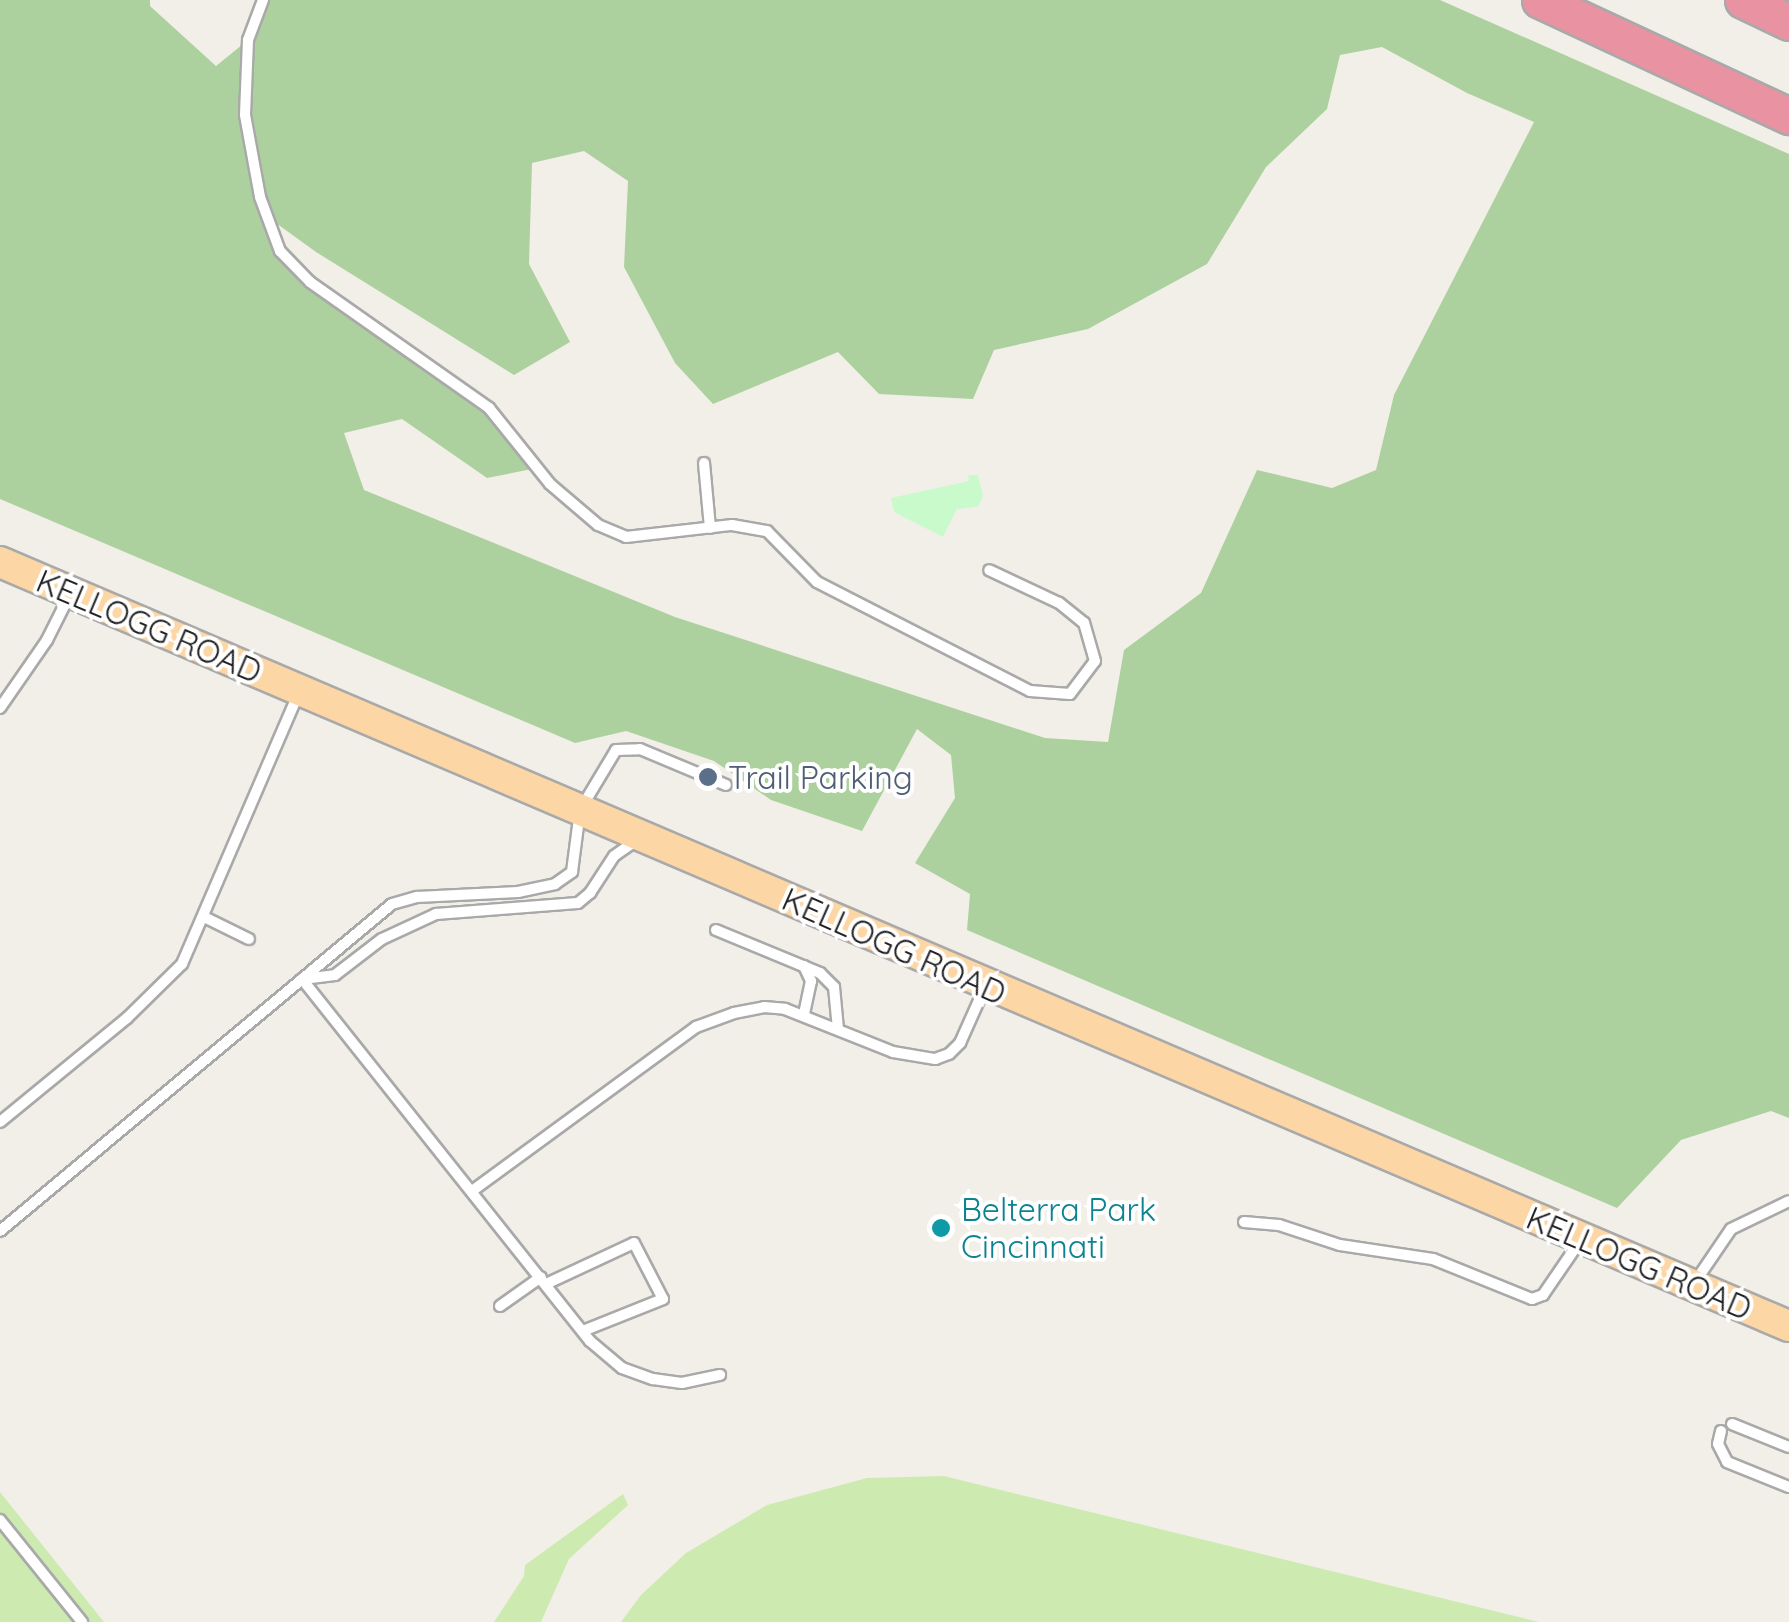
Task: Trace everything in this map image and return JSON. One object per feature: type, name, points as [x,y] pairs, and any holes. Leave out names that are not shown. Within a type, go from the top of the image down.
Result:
[{"type":"highway","points":[[1540,0],[1789,116]]},
{"type":"highway","points":[[1744,0],[1789,22]]},
{"type":"main road","name":"KELLOGG ROAD","points":[[0,562],[985,986],[1789,1326]]},
{"type":"lane","points":[[263,0],[248,40],[245,115],[260,198],[280,251],[310,282],[489,408],[550,484],[598,525],[626,537],[732,525],[767,532],[817,582],[1030,691],[1070,694],[1095,661],[1084,623],[1059,603],[989,570]]},
{"type":"lane","points":[[704,463],[710,528]]},
{"type":"lane","points":[[0,708],[47,640],[71,592]]},
{"type":"lane","points":[[0,1122],[182,964],[300,691]]},
{"type":"lane","points":[[0,1231],[392,904],[417,897],[518,892],[555,884],[572,872],[580,810],[610,755],[627,748],[726,785]]},
{"type":"lane","points":[[302,980],[335,975],[397,930],[436,914],[578,903],[614,856],[641,836]]},
{"type":"lane","points":[[204,917],[250,939]]},
{"type":"lane","points":[[716,930],[803,965],[834,987],[838,1030]]},
{"type":"lane","points":[[803,965],[811,981],[804,1014]]},
{"type":"lane","points":[[302,980],[582,1331],[622,1368],[653,1379],[682,1383],[720,1375]]},
{"type":"lane","points":[[472,1191],[696,1026],[764,1007],[804,1014],[893,1052],[935,1059],[950,1054],[960,1043],[985,986]]},
{"type":"lane","points":[[1693,1286],[1732,1229],[1789,1201]]},
{"type":"lane","points":[[1244,1222],[1279,1225],[1340,1244],[1433,1259],[1532,1299],[1542,1294],[1581,1240]]},
{"type":"lane","points":[[500,1306],[544,1280],[634,1243],[662,1300],[582,1331]]},
{"type":"lane","points":[[1732,1424],[1789,1448]]},
{"type":"lane","points":[[1721,1431],[1718,1444],[1727,1462],[1789,1487]]},
{"type":"lane","points":[[0,1520],[82,1622]]},
{"type":"green space","points":[[0,0],[150,0],[150,6],[216,66],[248,40],[263,0],[1440,0],[1789,154],[1789,1118],[1771,1111],[1681,1140],[1617,1208],[967,930],[970,894],[915,863],[955,798],[951,755],[917,729],[862,831],[771,800],[714,761],[626,731],[575,743],[0,499]],"holes":[[[1382,47],[1467,93],[1534,122],[1394,395],[1376,470],[1332,488],[1257,470],[1201,593],[1124,650],[1108,742],[1045,738],[675,617],[364,490],[344,433],[402,419],[487,478],[537,468],[489,408],[310,282],[280,251],[269,218],[316,252],[514,375],[570,342],[529,264],[532,163],[584,151],[628,181],[624,267],[675,363],[713,404],[838,352],[879,394],[973,399],[994,350],[1088,329],[1207,264],[1266,167],[1327,109],[1340,55]]]},
{"type":"green space","points":[[968,475],[978,475],[983,496],[978,507],[957,509],[943,537],[894,512],[891,498],[969,481]]},
{"type":"green space","points":[[944,1476],[1539,1622],[621,1622],[641,1595],[686,1553],[767,1505],[867,1478]]},
{"type":"green space","points":[[0,1492],[104,1622],[0,1622]]},
{"type":"green space","points":[[623,1494],[628,1505],[569,1559],[541,1622],[494,1622],[524,1576],[525,1565]]},
{"type":"place","name":"Trail Parking","points":[[708,777]]},
{"type":"place","name":"Belterra Park Cincinnati","points":[[941,1228]]}]
